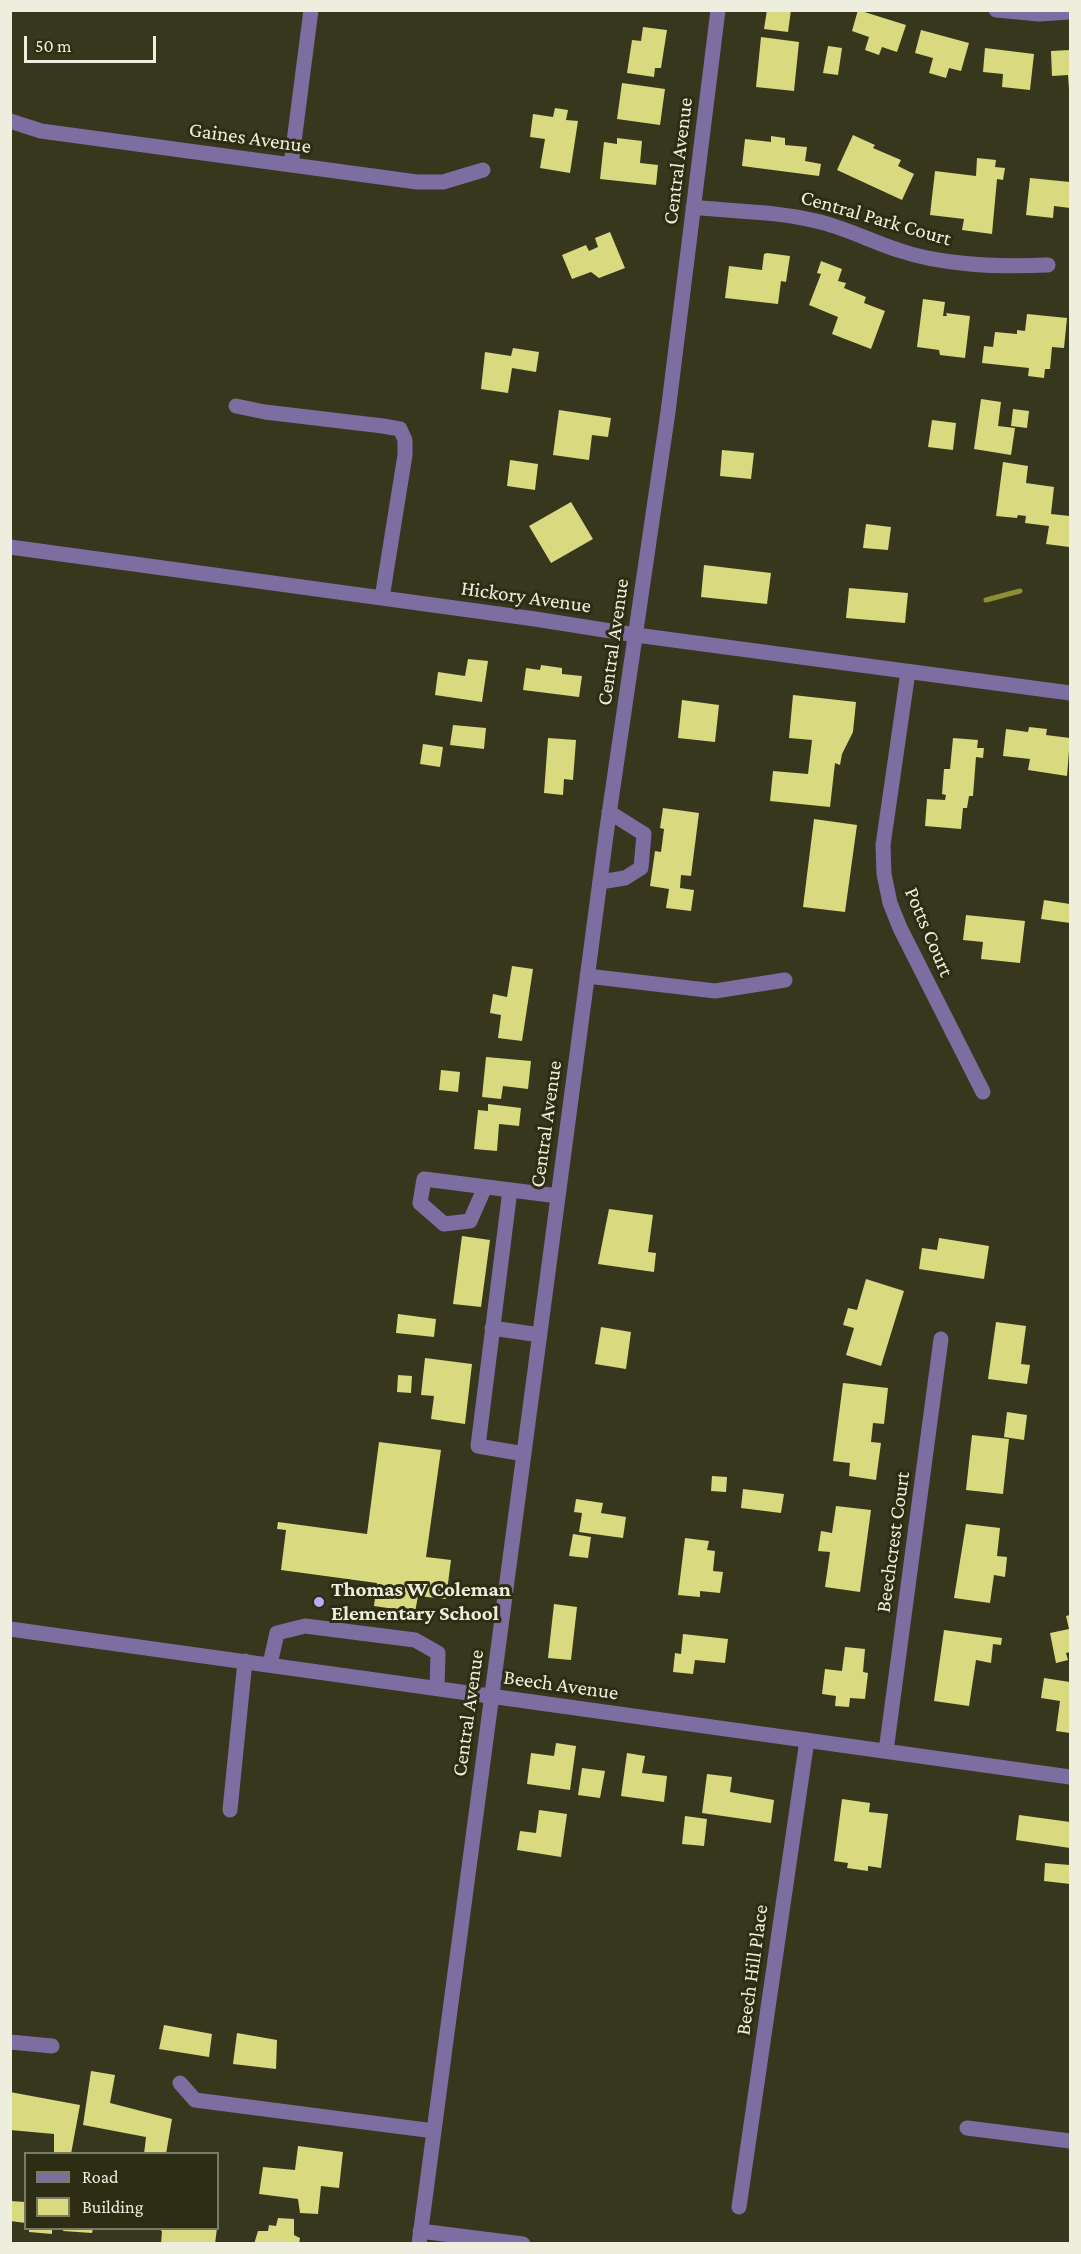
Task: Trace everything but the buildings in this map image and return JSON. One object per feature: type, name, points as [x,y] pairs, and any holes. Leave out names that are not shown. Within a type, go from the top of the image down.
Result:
[{"type":"street","points":[[291,165],[311,10]]},
{"type":"street","name":"Central Avenue","points":[[419,2237],[609,812],[668,412],[718,10]]},
{"type":"street","points":[[996,10],[1039,14],[1067,12]]},
{"type":"street","name":"Gaines Avenue","points":[[10,121],[41,130],[417,182],[442,182],[483,170]]},
{"type":"street","name":"Central Park Court","points":[[693,207],[785,214],[820,222],[899,251],[930,259],[963,263],[1048,265]]},
{"type":"street","points":[[236,406],[265,412],[400,429],[405,440],[405,455],[382,598]]},
{"type":"street","name":"Hickory Avenue","points":[[10,547],[636,635],[1071,693]]},
{"type":"street","name":"Potts Court","points":[[908,672],[883,844],[884,874],[890,903],[900,928],[983,1092]]},
{"type":"street","points":[[600,882],[625,878],[641,868],[644,834],[609,812]]},
{"type":"street","points":[[587,976],[715,991],[785,980]]},
{"type":"street","points":[[485,1187],[558,1196]]},
{"type":"street","points":[[510,1190],[478,1446],[524,1454]]},
{"type":"street","points":[[492,1328],[540,1335]]},
{"type":"street","name":"Beechcrest Court","points":[[886,1751],[941,1339]]},
{"type":"street","points":[[270,1664],[277,1633],[305,1626],[415,1640],[438,1653],[437,1688]]},
{"type":"street","name":"Beech Avenue","points":[[10,1629],[1071,1777]]},
{"type":"street","points":[[230,1810],[245,1661]]},
{"type":"street","name":"Beech Hill Place","points":[[739,2206],[807,1740]]},
{"type":"street","points":[[10,2042],[52,2046]]},
{"type":"street","points":[[180,2083],[195,2100],[434,2131]]},
{"type":"street","points":[[967,2128],[1071,2141]]},
{"type":"street","points":[[419,2237],[523,2244]]},
{"type":"waterway","points":[[986,600],[1020,591]]},
{"type":"place","name":"Thomas W Coleman Elementary School","points":[[319,1602]]}]
